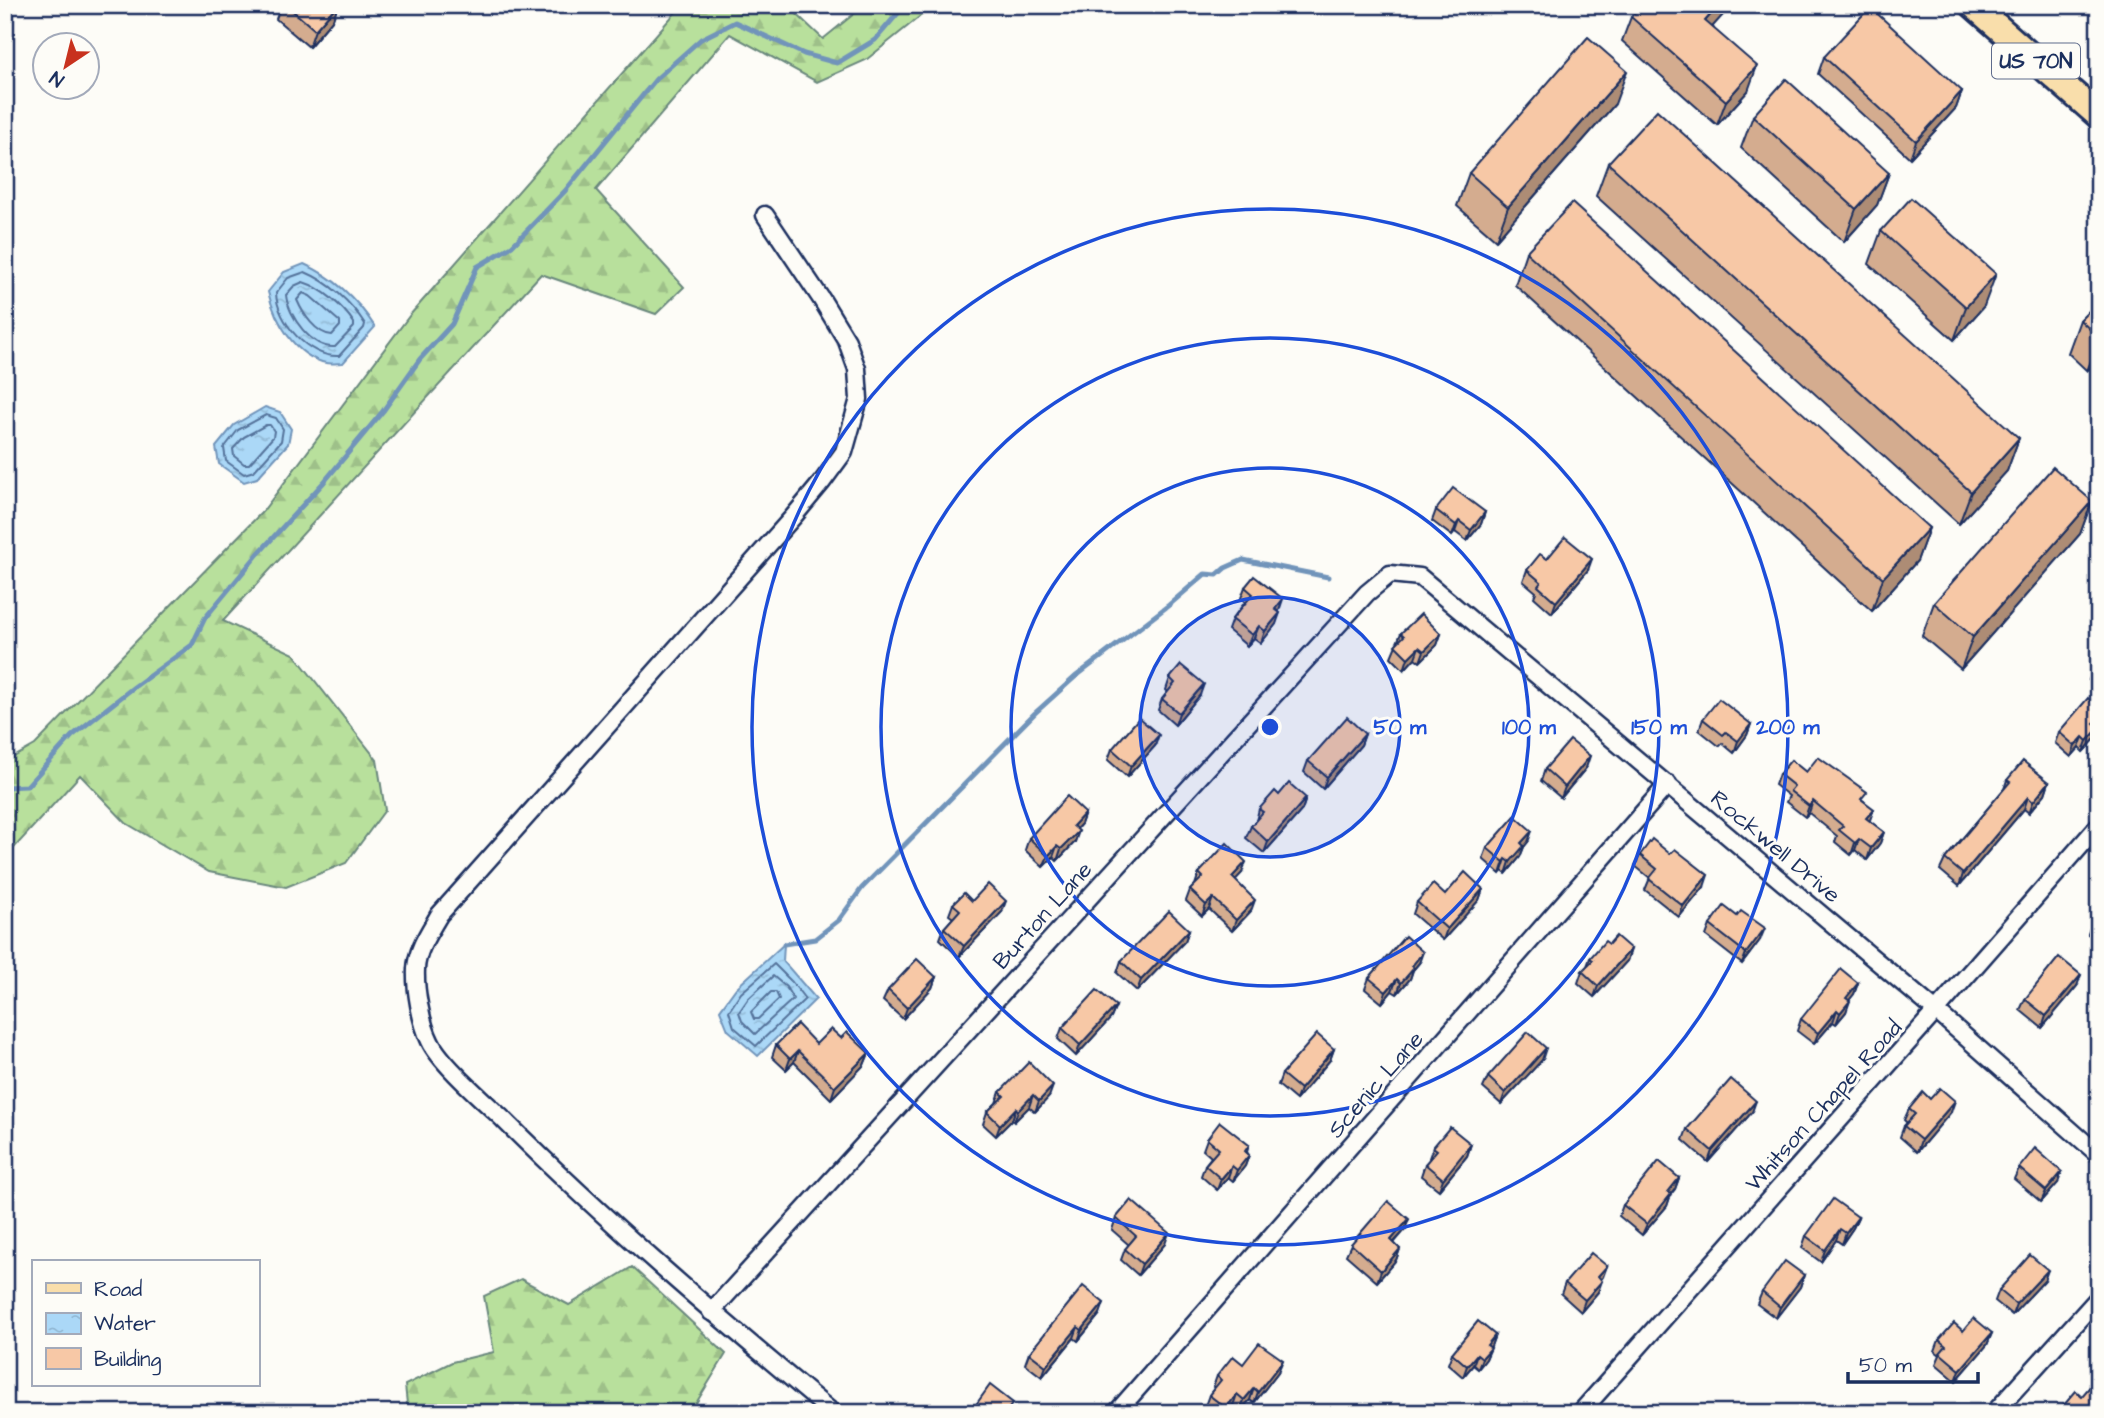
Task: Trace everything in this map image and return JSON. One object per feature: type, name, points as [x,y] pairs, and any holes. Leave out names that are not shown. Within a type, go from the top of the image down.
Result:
[{"type":"main road","name":"US 70N","points":[[1973,5],[2099,116]]},
{"type":"street","points":[[765,215],[847,341],[857,369],[859,400],[844,452],[793,517],[439,915],[424,942],[416,968],[423,1023],[431,1045],[519,1135],[711,1312],[833,1413]]},
{"type":"street","name":"Burton Lane","points":[[711,1312],[1367,593],[1391,574],[1420,577]]},
{"type":"street","name":"Rockwell Drive","points":[[1420,577],[1937,1012],[2099,1155]]},
{"type":"street","name":"Scenic Lane","points":[[1116,1413],[1668,785]]},
{"type":"street","name":"Whitson Chapel Road","points":[[1580,1413],[1937,1012],[2099,825]]},
{"type":"street","points":[[1994,1413],[2099,1297]]},
{"type":"green space","points":[[682,5],[787,5],[823,39],[865,5],[934,5],[866,60],[817,82],[730,34],[596,190],[684,287],[656,314],[541,274],[223,621],[294,654],[377,760],[385,810],[346,863],[286,887],[209,872],[126,823],[80,775],[5,858],[5,762],[35,745],[263,511],[410,315]]},
{"type":"green space","points":[[632,1267],[726,1354],[690,1413],[408,1413],[405,1385],[452,1362],[494,1352],[484,1296],[521,1279],[569,1305]]},
{"type":"water","points":[[304,264],[325,275],[344,290],[361,307],[375,327],[343,363],[326,363],[304,353],[295,345],[276,314],[268,292],[284,272]]},
{"type":"water","points":[[265,407],[280,412],[291,429],[288,444],[257,478],[244,482],[219,464],[216,447],[234,425]]},
{"type":"water","points":[[784,944],[783,961],[816,999],[758,1056],[728,1030],[720,1010],[736,988]]},
{"type":"building","points":[[286,5],[337,5],[315,30]]},
{"type":"building","points":[[1641,5],[1719,5],[1705,21],[1757,66],[1726,101],[1631,17]]},
{"type":"building","points":[[1870,7],[1962,91],[1916,141],[1824,57]]},
{"type":"building","points":[[1588,37],[1627,71],[1508,207],[1469,173]]},
{"type":"building","points":[[1786,79],[1889,173],[1856,209],[1753,116]]},
{"type":"building","points":[[1657,110],[2019,438],[1971,492],[1608,163]]},
{"type":"building","points":[[1911,198],[1996,274],[1966,307],[1881,231]]},
{"type":"building","points":[[1572,203],[1929,528],[1883,578],[1526,252]]},
{"type":"building","points":[[2099,301],[2099,338],[2080,320]]},
{"type":"building","points":[[2053,467],[2092,501],[1973,637],[1934,603]]},
{"type":"building","points":[[1453,488],[1485,512],[1471,530],[1459,521],[1456,525],[1436,510]]},
{"type":"building","points":[[1565,537],[1592,559],[1556,602],[1538,586],[1541,582],[1527,570],[1540,554],[1547,559]]},
{"type":"building","points":[[1254,576],[1283,599],[1275,609],[1280,613],[1265,631],[1259,626],[1252,635],[1232,619],[1253,594],[1245,587]]},
{"type":"building","points":[[1421,614],[1441,634],[1424,651],[1419,647],[1408,658],[1395,645],[1404,636],[1401,633]]},
{"type":"building","points":[[2099,661],[2099,673],[2093,669]]},
{"type":"building","points":[[1181,665],[1204,684],[1179,713],[1162,699],[1175,683],[1170,678]]},
{"type":"building","points":[[2099,693],[2099,718],[2094,723],[2099,728],[2087,741],[2083,737],[2075,746],[2059,732],[2088,698],[2092,702]]},
{"type":"building","points":[[1719,699],[1751,724],[1738,741],[1726,732],[1723,735],[1703,719]]},
{"type":"building","points":[[1347,717],[1365,734],[1327,777],[1308,761]]},
{"type":"building","points":[[1139,718],[1159,735],[1131,766],[1112,749]]},
{"type":"building","points":[[1570,740],[1590,756],[1565,787],[1545,769]]},
{"type":"building","points":[[1818,757],[1867,792],[1861,799],[1874,809],[1866,818],[1884,832],[1871,848],[1859,839],[1855,843],[1839,830],[1843,826],[1813,801],[1809,806],[1790,791],[1794,786],[1779,774],[1791,760],[1806,772]]},
{"type":"building","points":[[2023,761],[2049,782],[2033,802],[2028,797],[1963,874],[1945,859],[2010,782],[2007,780]]},
{"type":"building","points":[[1289,783],[1306,798],[1268,842],[1251,826],[1263,812],[1259,809],[1275,791],[1279,795]]},
{"type":"building","points":[[1067,796],[1085,813],[1073,826],[1079,831],[1061,849],[1057,846],[1048,856],[1029,838]]},
{"type":"building","points":[[1515,816],[1532,831],[1521,843],[1524,846],[1510,862],[1506,859],[1504,862],[1487,848]]},
{"type":"building","points":[[1652,839],[1670,854],[1675,849],[1708,875],[1683,906],[1649,879],[1657,869],[1640,855]]},
{"type":"building","points":[[1227,843],[1246,862],[1232,877],[1255,900],[1236,920],[1213,898],[1206,905],[1190,890],[1203,877],[1199,873]]},
{"type":"building","points":[[1465,872],[1483,889],[1447,929],[1417,902],[1433,884],[1445,895]]},
{"type":"building","points":[[988,884],[1006,901],[964,946],[944,928],[960,910],[953,904],[964,893],[972,901]]},
{"type":"building","points":[[1724,906],[1737,916],[1741,911],[1765,928],[1746,953],[1710,925]]},
{"type":"building","points":[[1169,911],[1189,930],[1141,980],[1121,961]]},
{"type":"building","points":[[2099,914],[2099,928],[2092,922]]},
{"type":"building","points":[[1405,936],[1423,952],[1401,983],[1397,979],[1386,992],[1369,978]]},
{"type":"building","points":[[1616,936],[1631,949],[1598,986],[1582,971],[1605,941],[1609,944]]},
{"type":"building","points":[[2059,957],[2081,975],[2046,1016],[2025,999]]},
{"type":"building","points":[[917,959],[936,977],[907,1008],[888,990]]},
{"type":"building","points":[[1841,969],[1858,983],[1846,998],[1850,1001],[1840,1013],[1837,1010],[1818,1033],[1801,1019]]},
{"type":"building","points":[[1097,990],[1116,1006],[1080,1045],[1062,1028]]},
{"type":"building","points":[[797,1024],[816,1044],[831,1029],[841,1038],[847,1032],[869,1053],[835,1087],[798,1051],[790,1059],[776,1045]]},
{"type":"building","points":[[1528,1032],[1546,1048],[1505,1093],[1488,1077]]},
{"type":"building","points":[[1317,1034],[1334,1049],[1300,1089],[1282,1074]]},
{"type":"building","points":[[1029,1062],[1053,1086],[1039,1101],[1033,1095],[1000,1125],[987,1112],[1004,1096],[1000,1092]]},
{"type":"building","points":[[1731,1079],[1756,1101],[1712,1151],[1687,1129]]},
{"type":"building","points":[[1940,1088],[1955,1101],[1921,1140],[1904,1126],[1915,1114],[1909,1109],[1923,1092],[1930,1099]]},
{"type":"building","points":[[1220,1122],[1249,1145],[1245,1151],[1249,1155],[1237,1170],[1232,1166],[1221,1179],[1205,1165],[1219,1149],[1207,1139]]},
{"type":"building","points":[[1450,1127],[1471,1144],[1443,1179],[1425,1164],[1437,1150],[1433,1147]]},
{"type":"building","points":[[2035,1148],[2062,1172],[2046,1191],[2019,1168]]},
{"type":"building","points":[[1659,1161],[1679,1178],[1668,1192],[1671,1194],[1647,1224],[1623,1205]]},
{"type":"building","points":[[1833,1199],[1858,1217],[1846,1233],[1840,1229],[1825,1250],[1806,1236]]},
{"type":"building","points":[[1131,1200],[1169,1233],[1142,1264],[1125,1249],[1136,1236],[1116,1218]]},
{"type":"building","points":[[1388,1201],[1409,1219],[1391,1240],[1400,1249],[1381,1271],[1351,1244]]},
{"type":"building","points":[[1591,1253],[1607,1266],[1598,1276],[1602,1281],[1585,1300],[1565,1283]]},
{"type":"building","points":[[2030,1255],[2048,1270],[2016,1304],[1999,1290]]},
{"type":"building","points":[[1785,1261],[1804,1275],[1780,1307],[1762,1292]]},
{"type":"building","points":[[1083,1286],[1104,1303],[1082,1330],[1078,1327],[1046,1366],[1029,1353]]},
{"type":"building","points":[[1974,1318],[1992,1333],[1960,1370],[1940,1353],[1946,1346],[1939,1340],[1954,1323],[1963,1331]]},
{"type":"building","points":[[1478,1321],[1495,1335],[1487,1345],[1491,1348],[1482,1358],[1477,1354],[1467,1366],[1452,1353]]},
{"type":"building","points":[[1259,1343],[1283,1360],[1258,1392],[1254,1388],[1244,1400],[1237,1394],[1226,1408],[1209,1395],[1221,1380],[1217,1376],[1233,1356],[1243,1364]]},
{"type":"building","points":[[2099,1376],[2099,1402],[2089,1413],[2057,1413],[2076,1391],[2082,1396]]},
{"type":"building","points":[[990,1385],[1013,1403],[1005,1413],[970,1413]]},
{"type":"waterway","points":[[5,787],[27,786],[72,736],[192,645],[205,618],[258,554],[324,482],[383,411],[420,359],[452,324],[477,267],[512,246],[565,191],[656,79],[701,39],[735,22],[804,54],[837,63],[875,40],[905,5]]},
{"type":"waterway","points":[[784,944],[815,939],[839,920],[862,888],[1035,713],[1075,677],[1205,574],[1217,575],[1243,560],[1328,577]]}]
